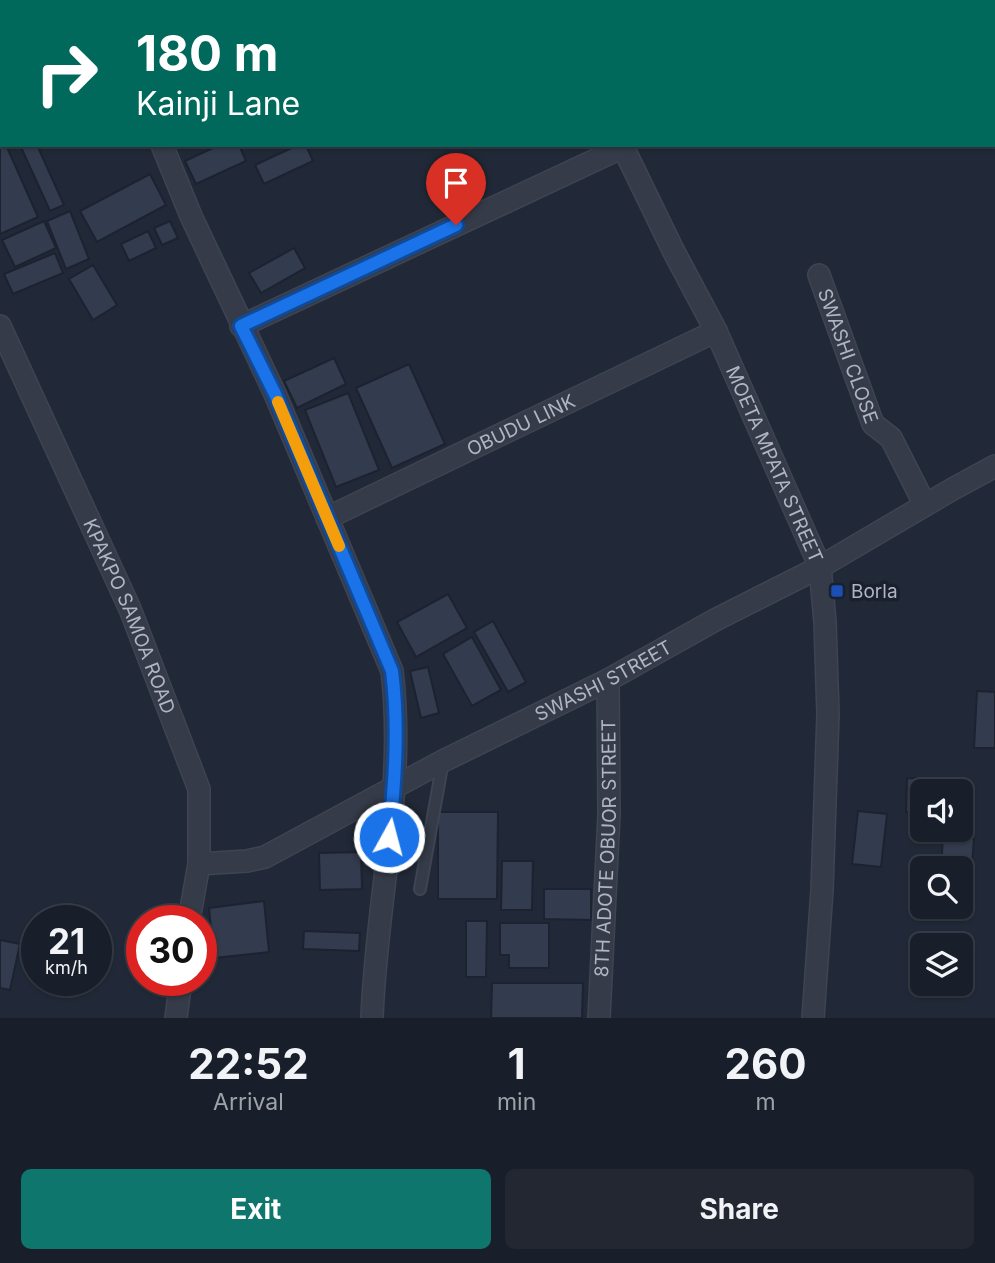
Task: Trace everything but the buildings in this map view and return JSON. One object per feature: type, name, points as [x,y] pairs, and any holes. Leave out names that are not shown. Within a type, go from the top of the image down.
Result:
[{"type":"street","points":[[163,147],[191,216],[275,394],[392,671],[395,693],[394,789],[374,957],[372,1018]]},
{"type":"street","points":[[241,326],[620,147]]},
{"type":"street","name":"MOETA MPATA STREET","points":[[622,147],[716,331],[820,567],[828,714],[822,890],[813,1018]]},
{"type":"street","name":"SWASHI CLOSE","points":[[819,275],[873,424],[891,438],[925,505]]},
{"type":"street","name":"KPAKPO SAMOA ROAD","points":[[0,326],[130,609],[199,789],[199,864],[192,905]]},
{"type":"street","name":"OBUDU LINK","points":[[327,518],[716,331]]},
{"type":"street","name":"SWASHI STREET","points":[[199,864],[265,857],[443,761],[608,680],[820,567],[995,466]]},
{"type":"street","name":"8TH ADOTE OBUOR STREET","points":[[599,1018],[609,814],[608,680]]},
{"type":"street","points":[[176,1018],[179,996]]},
{"type":"lane","points":[[420,889],[443,761]]},
{"type":"slow traffic","points":[[278,402],[339,546]]},
{"type":"place","name":"Borla","points":[[837,591]]},
{"type":"route","points":[[389,837],[394,789],[395,693],[392,671],[275,394],[241,326],[456,225]]}]
